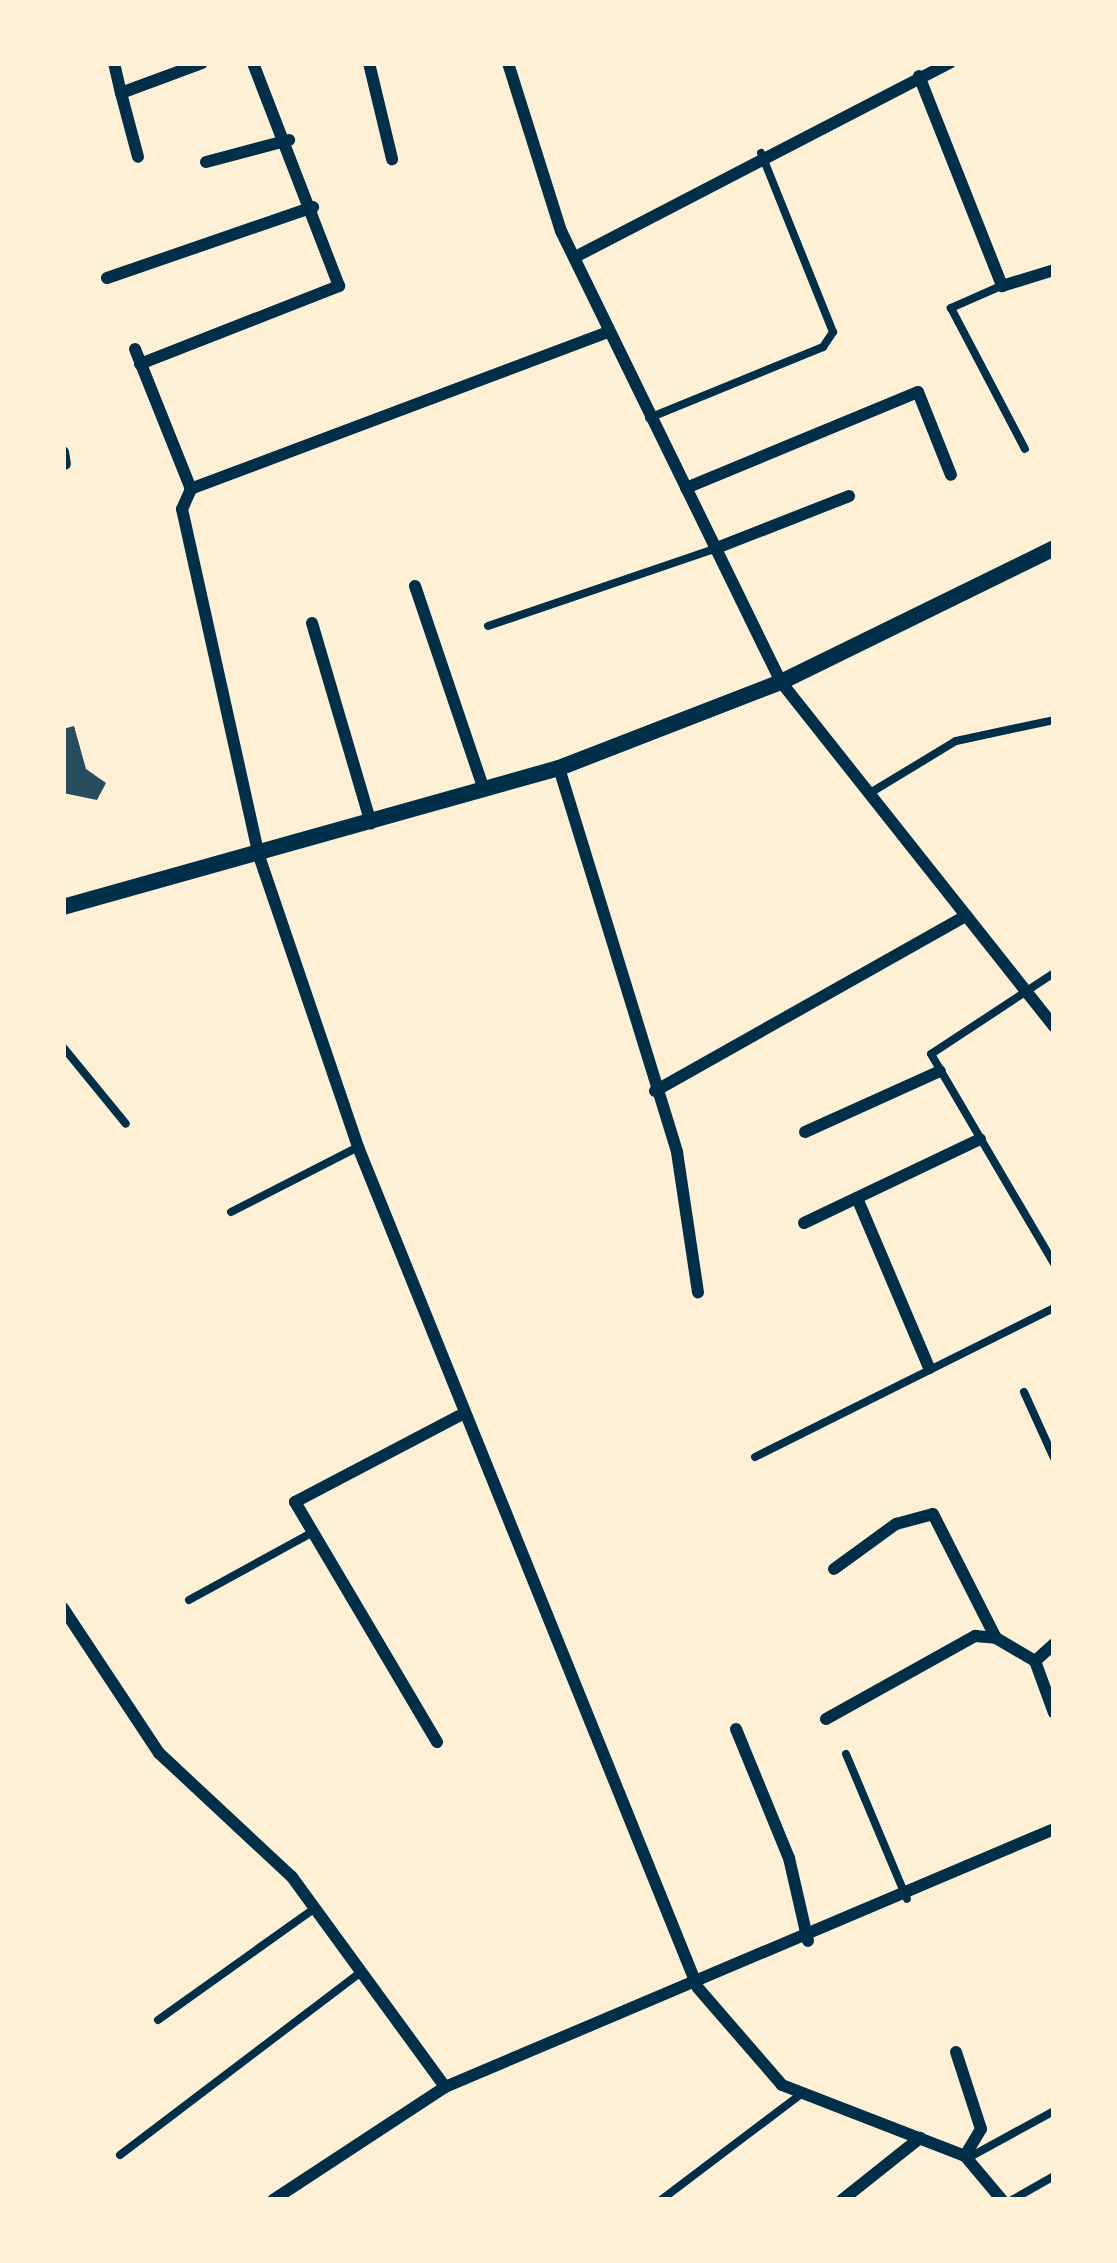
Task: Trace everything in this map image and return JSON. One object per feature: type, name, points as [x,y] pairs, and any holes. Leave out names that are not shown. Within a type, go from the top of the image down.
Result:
[{"type":"street","points":[[114,63],[138,158]]},
{"type":"street","points":[[121,93],[202,63]]},
{"type":"street","points":[[140,364],[338,286],[289,140],[253,63]]},
{"type":"street","points":[[369,63],[392,159]]},
{"type":"street","points":[[508,63],[608,332],[781,682],[1054,1027]]},
{"type":"street","points":[[577,256],[761,153],[950,63]]},
{"type":"street","points":[[919,76],[1002,286],[1054,270]]},
{"type":"street","points":[[206,162],[289,140]]},
{"type":"street","points":[[107,278],[314,207]]},
{"type":"street","points":[[190,489],[608,332]]},
{"type":"street","points":[[135,349],[190,489],[182,509],[258,853],[358,1147],[459,1416],[698,1988],[782,2085],[967,2157],[1002,2200]]},
{"type":"street","points":[[686,488],[918,392],[951,475]]},
{"type":"street","points":[[714,549],[849,496]]},
{"type":"street","points":[[63,907],[560,768],[781,682],[1054,548]]},
{"type":"street","points":[[415,586],[484,790]]},
{"type":"street","points":[[312,623],[372,824]]},
{"type":"street","points":[[560,768],[656,1090],[698,1292]]},
{"type":"street","points":[[656,1090],[966,916]]},
{"type":"street","points":[[805,1132],[940,1071]]},
{"type":"street","points":[[804,1222],[980,1139]]},
{"type":"street","points":[[857,1198],[929,1368]]},
{"type":"street","points":[[437,1742],[295,1502],[304,1490],[459,1416]]},
{"type":"street","points":[[834,1569],[896,1524],[932,1514],[996,1638]]},
{"type":"street","points":[[63,1608],[159,1753],[315,1908],[445,2087]]},
{"type":"street","points":[[826,1719],[976,1636],[996,1638],[1035,1661],[1054,1713]]},
{"type":"street","points":[[1035,1661],[1054,1644]]},
{"type":"street","points":[[736,1729],[789,1858],[808,1941]]},
{"type":"street","points":[[273,2200],[445,2087],[698,1988],[907,1899],[1054,1828]]},
{"type":"street","points":[[956,2052],[981,2129],[967,2157]]},
{"type":"street","points":[[842,2200],[920,2138]]},
{"type":"lane","points":[[648,418],[823,347],[833,332],[761,153]]},
{"type":"lane","points":[[1002,286],[951,308],[1025,449]]},
{"type":"lane","points":[[488,626],[714,549]]},
{"type":"lane","points":[[868,794],[956,741],[1054,719]]},
{"type":"lane","points":[[1054,973],[931,1054],[1054,1264]]},
{"type":"lane","points":[[63,1047],[126,1124]]},
{"type":"lane","points":[[231,1212],[358,1147]]},
{"type":"lane","points":[[755,1457],[1054,1308]]},
{"type":"lane","points":[[1024,1392],[1054,1459]]},
{"type":"lane","points":[[189,1600],[313,1532]]},
{"type":"lane","points":[[846,1754],[907,1899]]},
{"type":"lane","points":[[158,2020],[315,1908]]},
{"type":"lane","points":[[120,2155],[361,1972]]},
{"type":"lane","points":[[661,2200],[802,2093]]},
{"type":"lane","points":[[967,2157],[1054,2111]]},
{"type":"lane","points":[[1012,2200],[1054,2176]]},
{"type":"building","points":[[74,726],[86,769],[106,783],[97,800],[63,793],[63,729]]}]
